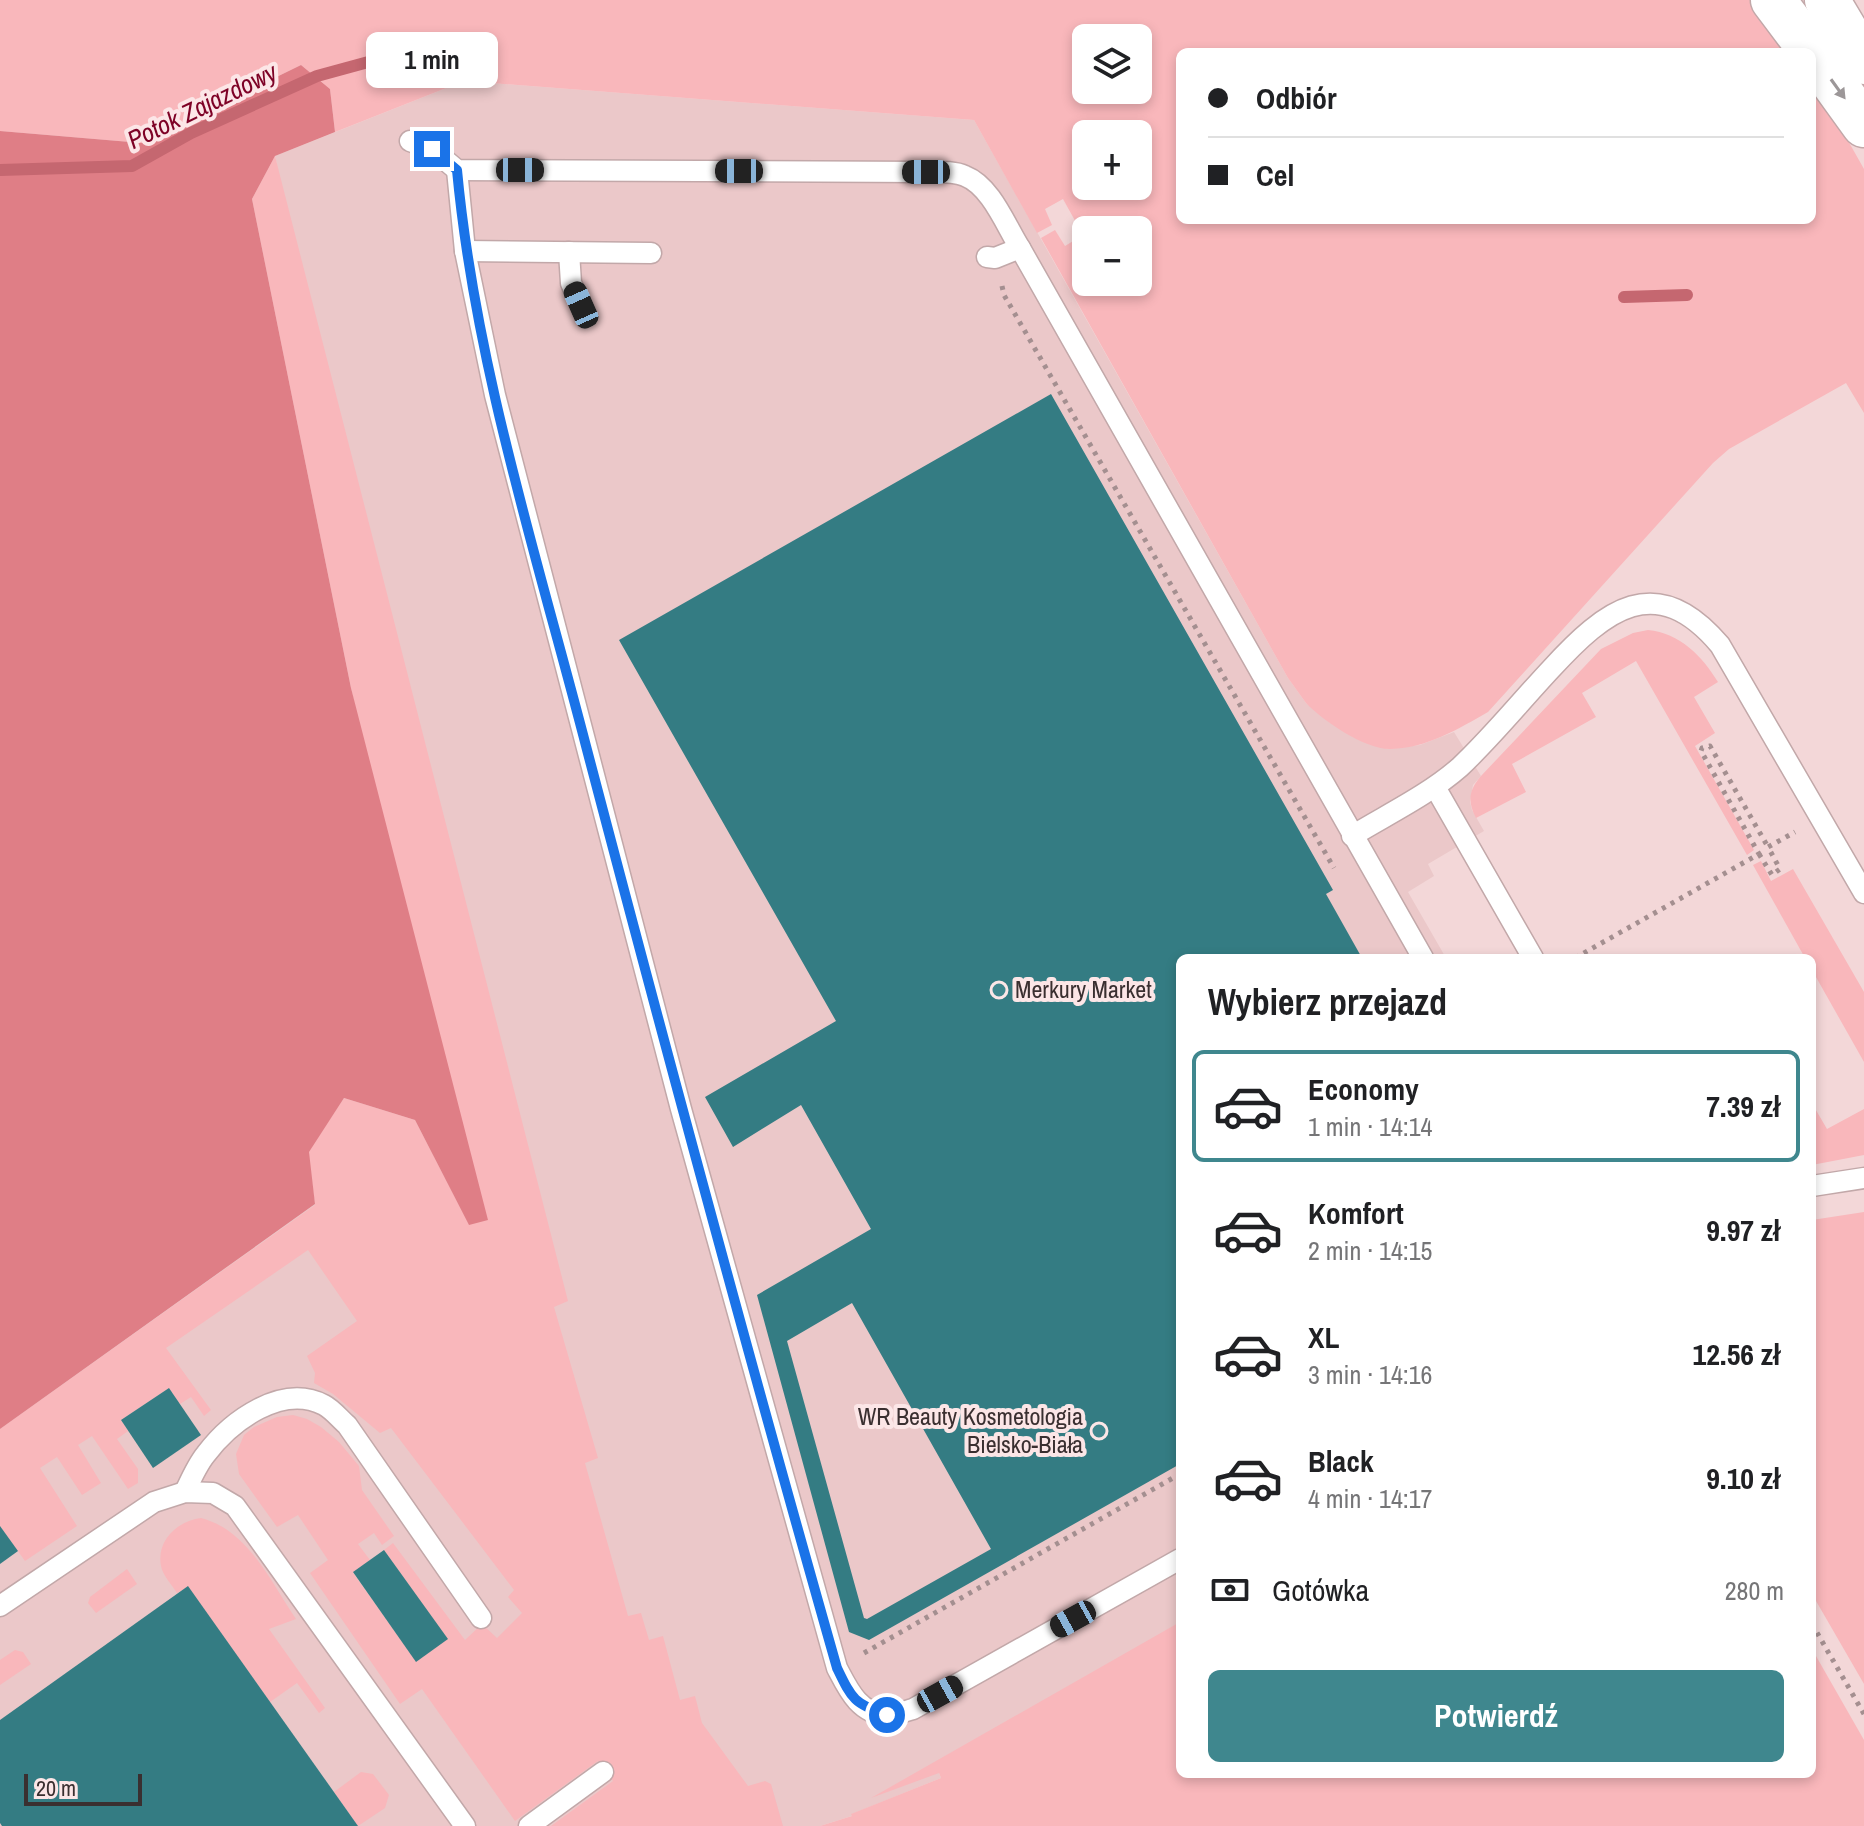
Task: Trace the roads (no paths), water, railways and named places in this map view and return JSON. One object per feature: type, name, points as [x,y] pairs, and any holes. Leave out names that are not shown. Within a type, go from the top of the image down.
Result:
[{"type":"main road","points":[[1773,0],[1809,48]]},
{"type":"main road","points":[[1827,0],[1864,62]]},
{"type":"main road","points":[[1816,58],[1864,125]]},
{"type":"lane","points":[[410,141],[432,149],[457,170],[911,171],[962,174],[975,180],[1020,248],[1421,954]]},
{"type":"lane","points":[[457,170],[465,251],[495,395],[673,1078],[837,1668],[853,1699],[887,1715],[913,1709],[1176,1561]]},
{"type":"lane","points":[[991,258],[1020,248]]},
{"type":"lane","points":[[465,251],[651,253]]},
{"type":"lane","points":[[569,252],[571,283],[581,305]]},
{"type":"lane","points":[[1352,836],[1435,787],[1462,765],[1579,638],[1602,619],[1622,608],[1658,604],[1689,616],[1706,628],[1720,645],[1864,893]]},
{"type":"lane","points":[[1435,787],[1531,954]]},
{"type":"lane","points":[[1816,1185],[1864,1178]]},
{"type":"lane","points":[[185,1492],[205,1454],[269,1402],[300,1398],[324,1405],[347,1425],[481,1618]]},
{"type":"lane","points":[[0,1606],[154,1502],[185,1492],[213,1493],[235,1506],[465,1826]]},
{"type":"lane","points":[[529,1826],[603,1772]]},
{"type":"waterway","name":"Potok Zajazdowy","points":[[0,170],[132,166],[191,133],[317,76],[372,61]]},
{"type":"waterway","name":"Potok Zajazdowy","points":[[1624,297],[1687,295]]},
{"type":"place","name":"Merkury Market","points":[[999,990]]},
{"type":"place","name":"WR Beauty Kosmetologia Bielsko-Biała","points":[[1099,1431]]}]
